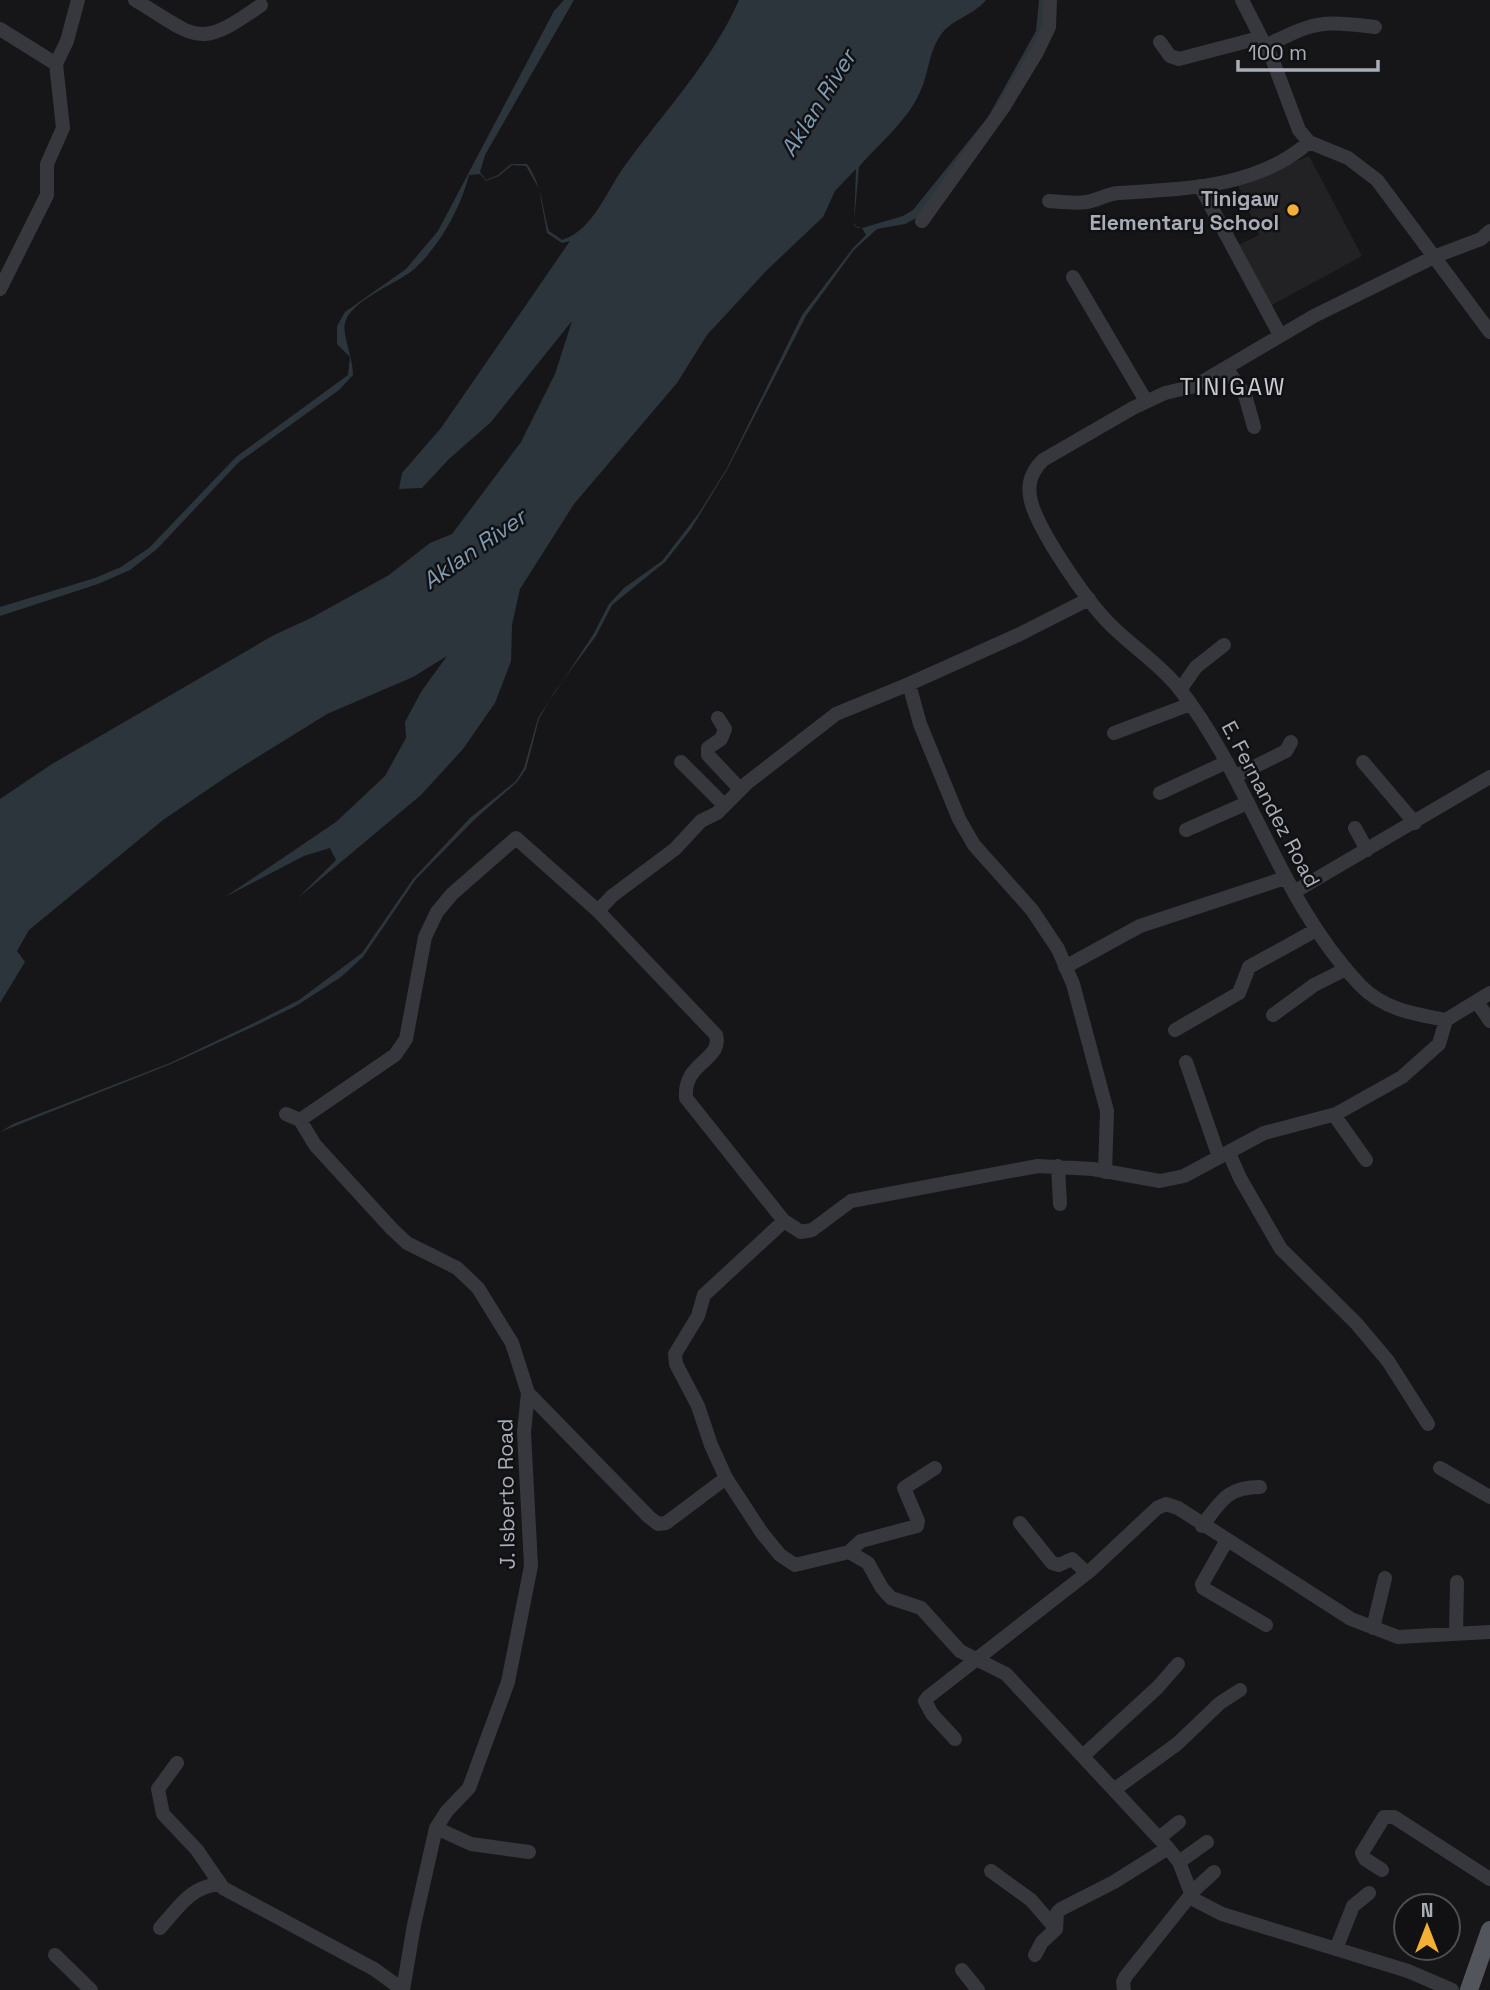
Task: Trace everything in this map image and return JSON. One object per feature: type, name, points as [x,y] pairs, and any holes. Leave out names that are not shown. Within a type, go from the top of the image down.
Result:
[{"type":"main road","points":[[1465,1990],[1490,1930]]},
{"type":"street","points":[[0,289],[47,195],[47,164],[63,128],[56,64],[67,41],[78,0]]},
{"type":"street","points":[[135,0],[184,30],[211,35],[227,29],[261,5]]},
{"type":"street","points":[[922,220],[1003,108],[1037,52],[1049,27],[1050,0]]},
{"type":"street","points":[[1242,0],[1273,61],[1299,130],[1309,142],[1348,158],[1377,180],[1490,332]]},
{"type":"street","points":[[1160,42],[1170,56],[1179,59],[1261,42],[1313,23],[1332,21],[1374,27]]},
{"type":"street","points":[[0,29],[56,64]]},
{"type":"street","points":[[1049,201],[1086,202],[1117,193],[1161,192],[1255,174],[1293,157],[1309,142]]},
{"type":"street","points":[[1200,186],[1280,335]]},
{"type":"street","name":"E. Fernandez Road","points":[[1446,1020],[1401,1011],[1376,1000],[1316,930],[1285,878],[1236,776],[1207,727],[1155,661],[1115,629],[1089,599],[1033,508],[1028,484],[1034,469],[1044,460],[1146,401],[1195,386],[1280,335],[1370,287],[1436,256],[1481,239],[1490,231]]},
{"type":"street","points":[[1073,276],[1146,401]]},
{"type":"street","points":[[1226,368],[1245,396],[1254,427]]},
{"type":"street","points":[[598,911],[740,789],[836,714],[909,684],[1089,599]]},
{"type":"street","points":[[1180,690],[1196,667],[1224,645]]},
{"type":"street","points":[[909,684],[920,724],[959,820],[974,845],[1032,910],[1058,949],[1098,1072],[1107,1111],[1105,1172]]},
{"type":"street","points":[[1114,733],[1188,705]]},
{"type":"street","points":[[718,718],[725,729],[721,739],[708,748],[708,755],[740,789]]},
{"type":"street","points":[[1236,776],[1286,751],[1290,742]]},
{"type":"street","points":[[681,762],[724,805]]},
{"type":"street","points":[[1160,793],[1227,762]]},
{"type":"street","points":[[1363,762],[1415,824]]},
{"type":"street","points":[[1294,892],[1415,824],[1490,777]]},
{"type":"street","points":[[1186,830],[1247,803]]},
{"type":"street","points":[[1354,828],[1367,850]]},
{"type":"street","points":[[726,1478],[673,1519],[659,1524],[528,1393],[512,1343],[478,1288],[457,1268],[407,1243],[293,1117],[395,1055],[406,1039],[425,937],[437,912],[452,894],[516,838],[598,911],[716,1035],[718,1043],[715,1051],[690,1073],[685,1083],[686,1098],[784,1221],[802,1232],[812,1230],[851,1201],[1013,1169],[1058,1166],[1172,1180],[1264,1133],[1334,1115],[1402,1077],[1430,1055],[1444,1032],[1446,1020],[1490,993]]},
{"type":"street","points":[[1065,967],[1140,926],[1285,878]]},
{"type":"street","points":[[1175,1030],[1239,992],[1249,967],[1316,930]]},
{"type":"street","points":[[1273,1015],[1314,985],[1346,968]]},
{"type":"street","points":[[1477,1002],[1490,1021]]},
{"type":"street","points":[[1186,1062],[1224,1155],[1281,1249],[1331,1296],[1388,1362],[1427,1424]]},
{"type":"street","points":[[1334,1115],[1366,1160]]},
{"type":"street","points":[[1058,1166],[1060,1204]]},
{"type":"street","points":[[784,1221],[704,1295],[698,1315],[675,1354],[676,1364],[698,1406],[710,1445],[726,1478],[762,1533],[790,1563],[802,1565],[849,1552],[861,1541],[917,1527],[918,1521],[904,1488],[935,1468]]},
{"type":"street","name":"J. Isberto Road","points":[[403,1990],[414,1925],[436,1828],[447,1811],[470,1788],[508,1682],[531,1566],[524,1432],[528,1393]]},
{"type":"street","points":[[1440,1468],[1490,1497]]},
{"type":"street","points":[[1202,1526],[1227,1495],[1241,1487],[1261,1487]]},
{"type":"street","points":[[955,1739],[932,1714],[926,1701],[1087,1573],[1157,1508],[1166,1504],[1178,1508],[1202,1526],[1351,1619],[1373,1628],[1398,1637],[1490,1632]]},
{"type":"street","points":[[1020,1523],[1052,1563],[1059,1565],[1072,1559],[1087,1573]]},
{"type":"street","points":[[1227,1540],[1202,1584],[1203,1588],[1266,1625]]},
{"type":"street","points":[[849,1552],[868,1563],[891,1598],[921,1608],[948,1635],[953,1645],[976,1660],[999,1668],[1006,1674],[1164,1843],[1178,1862],[1190,1895],[1222,1914],[1465,1990]]},
{"type":"street","points":[[1373,1628],[1385,1578]]},
{"type":"street","points":[[1456,1634],[1457,1582]]},
{"type":"street","points":[[1084,1755],[1158,1687],[1178,1664]]},
{"type":"street","points":[[1115,1789],[1177,1744],[1220,1703],[1240,1690]]},
{"type":"street","points":[[177,1763],[158,1789],[163,1814],[197,1850],[219,1884],[374,1969],[403,1990]]},
{"type":"street","points":[[1381,1870],[1362,1853],[1384,1817],[1394,1817],[1490,1879]]},
{"type":"street","points":[[1035,1955],[1042,1942],[1056,1929],[1057,1913],[1060,1909],[1114,1882],[1164,1843],[1179,1822]]},
{"type":"street","points":[[436,1828],[471,1844],[529,1852]]},
{"type":"street","points":[[1178,1862],[1207,1842]]},
{"type":"street","points":[[991,1871],[1031,1900],[1056,1929]]},
{"type":"street","points":[[1124,1990],[1123,1982],[1126,1976],[1190,1895],[1214,1872]]},
{"type":"street","points":[[160,1928],[192,1892],[203,1886],[219,1884]]},
{"type":"street","points":[[1336,1949],[1353,1906],[1370,1894]]},
{"type":"street","points":[[55,1955],[74,1984],[91,1990]]},
{"type":"street","points":[[962,1970],[978,1990]]},
{"type":"shaded area","name":"Tinigaw Elementary School","points":[[1309,156],[1362,256],[1268,307],[1234,247],[1259,235],[1238,185]]},
{"type":"water","points":[[564,0],[574,0],[485,155],[480,172],[486,180],[498,175],[511,164],[527,164],[539,189],[526,166],[512,165],[499,176],[486,181],[480,174],[469,175],[454,214],[422,262],[364,300],[349,315],[344,328],[351,361],[353,375],[339,390],[239,462],[157,549],[130,570],[98,584],[0,616],[0,607],[95,578],[121,567],[149,548],[236,457],[348,375],[350,357],[337,344],[337,326],[345,312],[406,269],[438,231],[554,11]]},
{"type":"water","name":"Aklan River","points":[[739,0],[986,0],[950,25],[940,36],[914,103],[900,123],[859,167],[854,221],[856,169],[835,191],[823,217],[766,271],[707,335],[677,383],[574,504],[520,589],[512,625],[511,661],[495,703],[463,749],[421,795],[298,898],[336,860],[330,848],[304,856],[225,897],[336,822],[385,776],[406,738],[405,722],[421,692],[447,656],[413,677],[327,714],[163,820],[29,930],[17,951],[25,962],[0,1003],[0,799],[52,764],[274,635],[389,575],[430,543],[452,534],[521,442],[555,374],[572,321],[491,422],[449,459],[422,488],[399,489],[402,473],[441,428],[570,241],[562,243],[547,233],[539,189],[549,231],[562,240],[583,227],[599,208],[626,164],[702,65]]},
{"type":"water","points":[[1039,0],[1046,0],[1041,40],[922,215],[905,224],[877,229],[854,250],[806,316],[728,468],[691,529],[665,562],[612,605],[596,636],[563,680],[593,635],[609,604],[624,588],[662,561],[699,513],[727,468],[802,315],[853,248],[866,235],[862,228],[903,216],[913,210],[988,117],[1036,31]]},
{"type":"water","points":[[549,701],[539,719],[526,769],[517,782],[475,819],[416,879],[363,957],[341,977],[296,1006],[171,1064],[0,1132],[13,1124],[170,1063],[254,1023],[299,1000],[362,953],[413,879],[470,818],[516,781],[524,768],[538,718]]},
{"type":"place","name":"Tinigaw Elementary School","points":[[1293,210]]},
{"type":"district","name":"TINIGAW","points":[[1233,386]]}]
